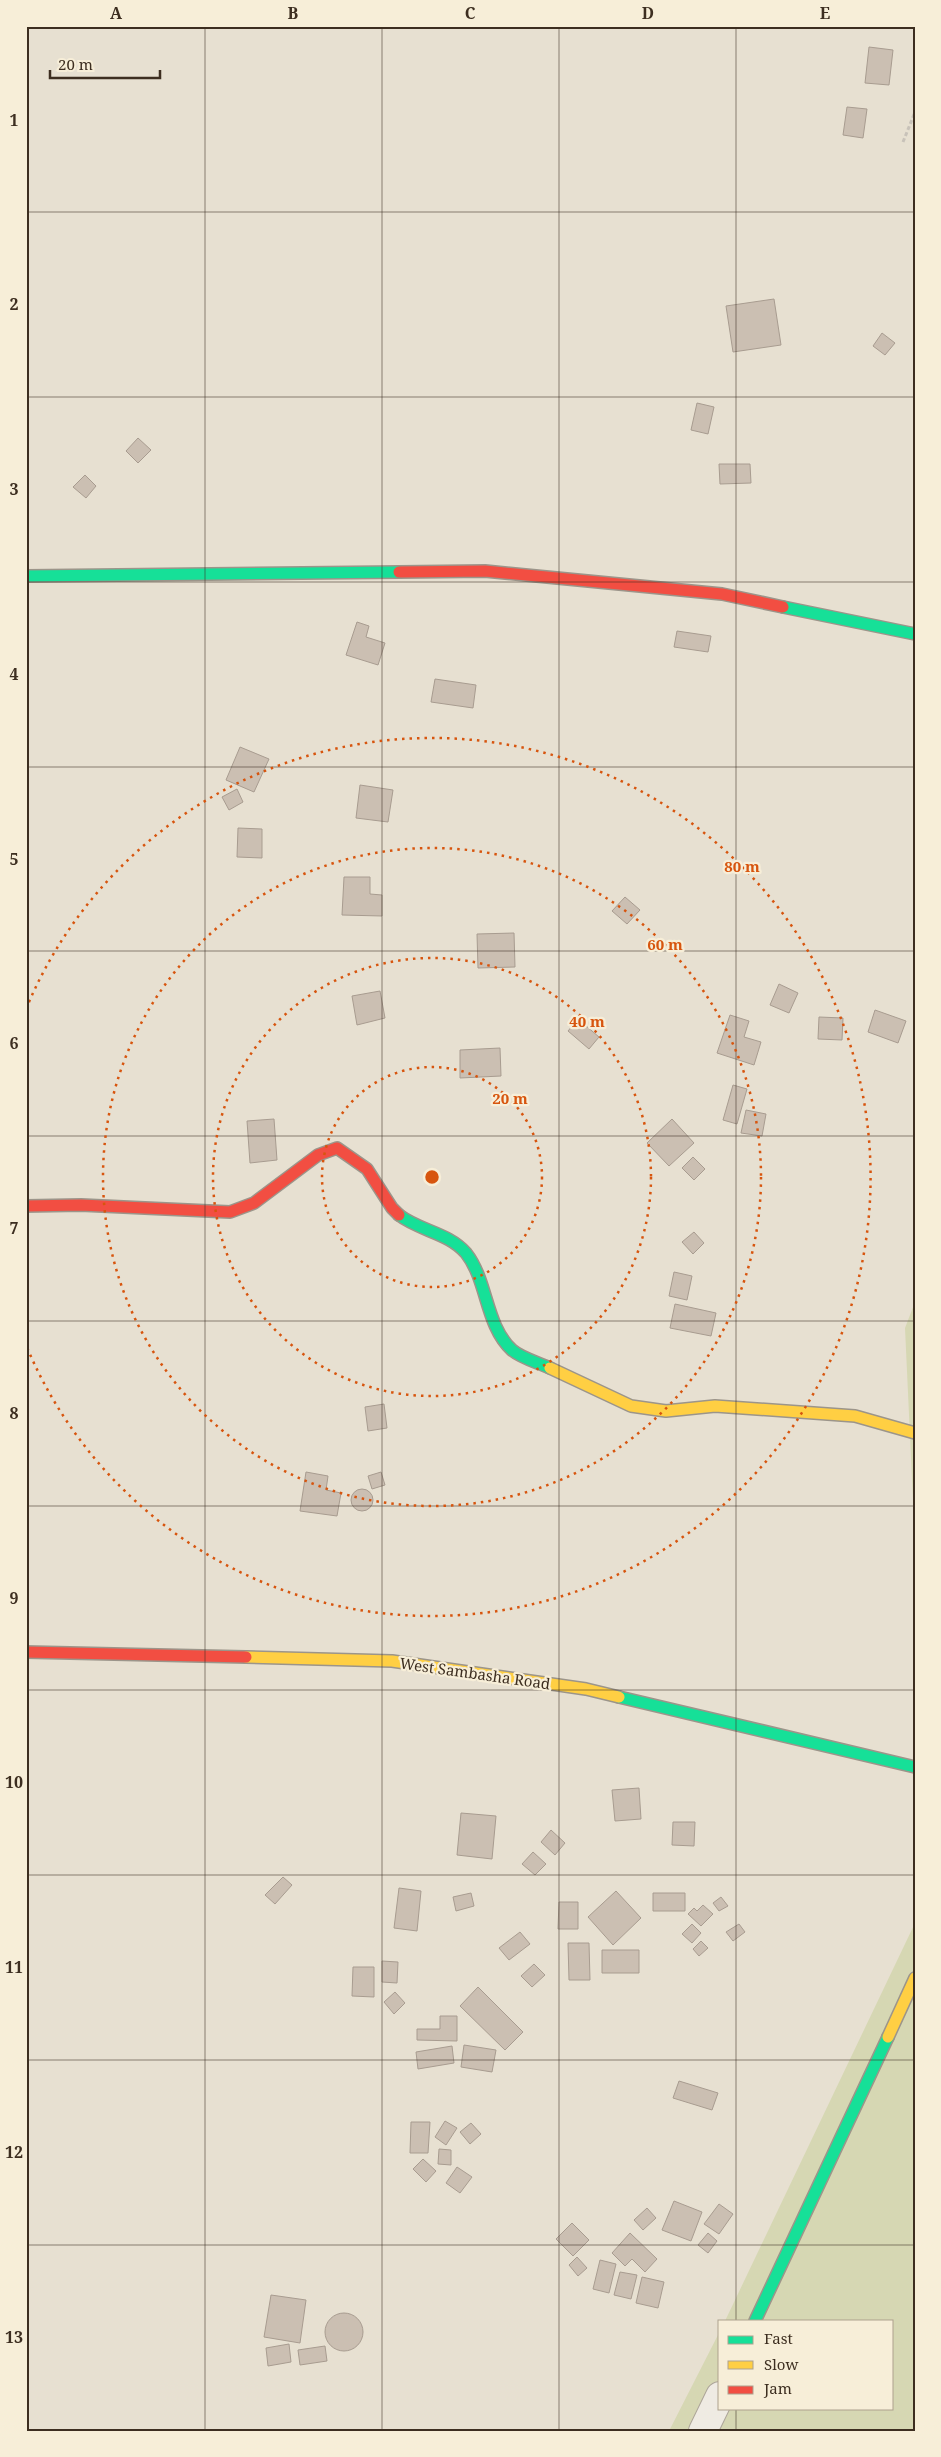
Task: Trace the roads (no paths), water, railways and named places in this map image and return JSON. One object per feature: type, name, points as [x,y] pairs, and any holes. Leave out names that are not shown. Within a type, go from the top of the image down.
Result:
[{"type":"street","points":[[26,576],[486,571],[722,594],[915,634]]},
{"type":"street","points":[[26,1206],[81,1205],[230,1212],[254,1203],[318,1155],[337,1148],[356,1158],[375,1178],[394,1211],[453,1242],[466,1254],[472,1265],[495,1327],[503,1341],[514,1351],[631,1406],[645,1410],[666,1411],[715,1406],[855,1416],[915,1433]]},
{"type":"street","name":"West Sambasha Road","points":[[26,1652],[392,1661],[586,1689],[915,1767]]},
{"type":"street","points":[[755,2320],[915,1978]]},
{"type":"street","points":[[703,2431],[718,2400]]}]
